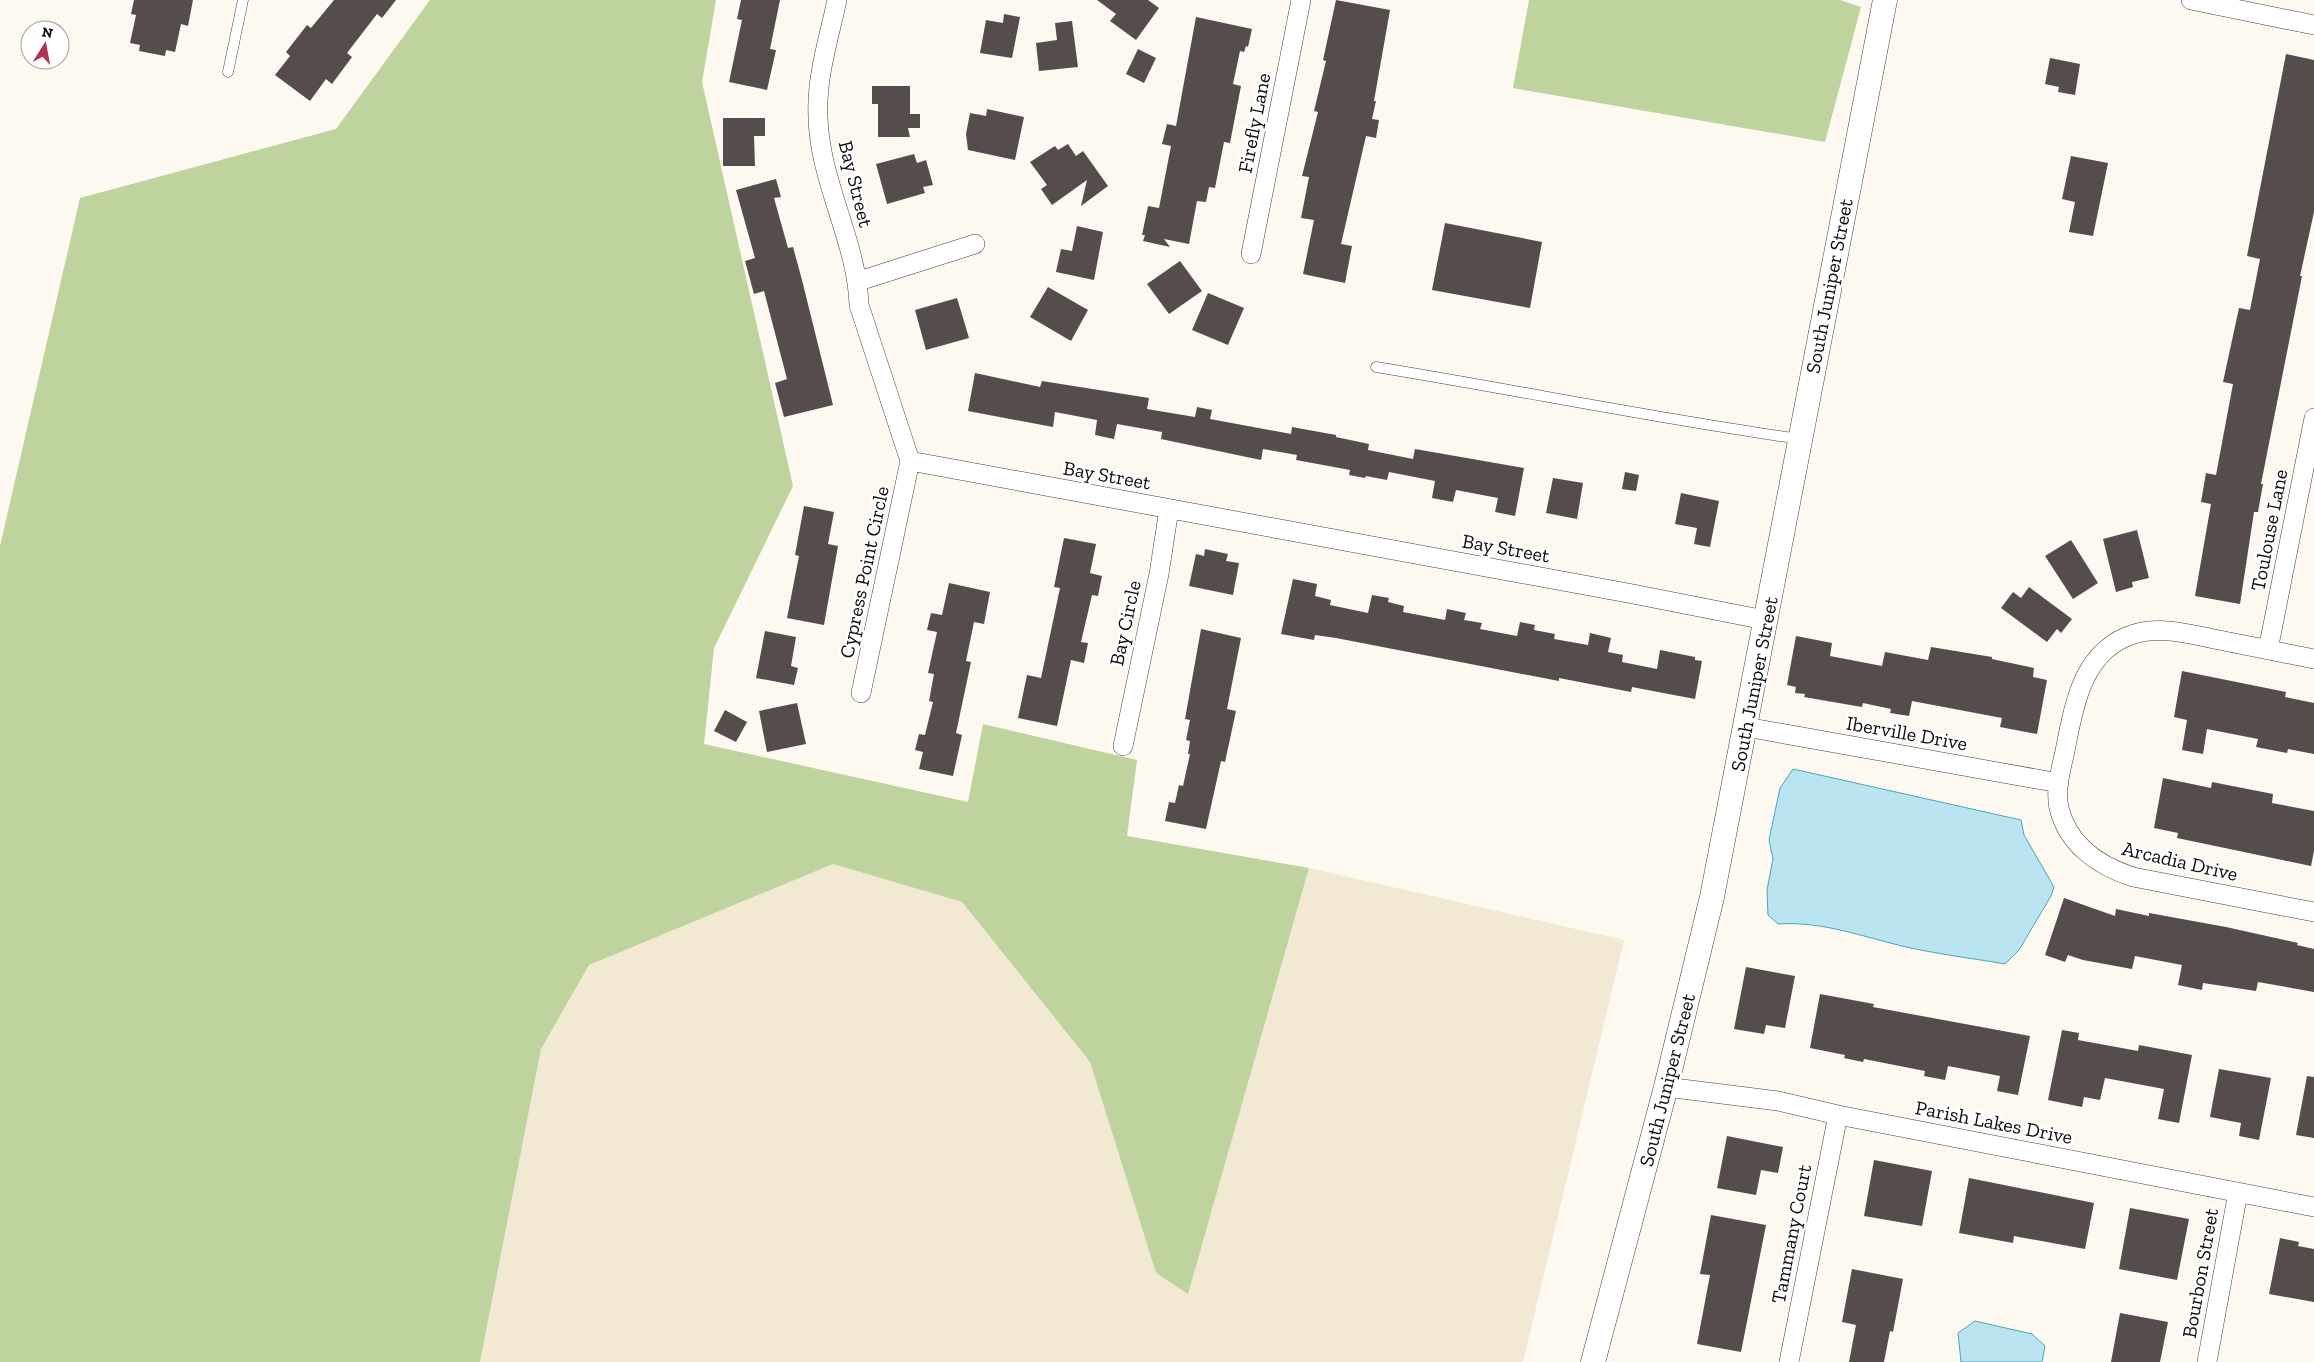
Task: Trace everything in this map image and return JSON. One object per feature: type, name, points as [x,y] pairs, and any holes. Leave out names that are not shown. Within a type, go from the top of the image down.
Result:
[{"type":"street","name":"Bay Street","points":[[837,0],[822,73],[818,117],[824,159],[859,281],[859,306],[910,461],[1765,620]]},
{"type":"street","name":"Firefly Lane","points":[[1251,254],[1301,0]]},
{"type":"street","name":"South Juniper Street","points":[[1593,1362],[1666,1087],[1712,897],[1885,0]]},
{"type":"street","points":[[2191,0],[2314,25]]},
{"type":"street","points":[[859,281],[975,244]]},
{"type":"street","name":"Toulouse Lane","points":[[2268,650],[2314,418]]},
{"type":"street","name":"Cypress Point Circle","points":[[862,693],[910,461]]},
{"type":"street","name":"Bay Circle","points":[[1122,746],[1158,574],[1169,509]]},
{"type":"street","name":"Arcadia Drive","points":[[2314,659],[2171,631],[2134,634],[2114,644],[2096,660],[2084,677],[2075,698],[2059,783],[2059,807],[2068,829],[2084,851],[2109,869],[2133,877],[2314,912]]},
{"type":"street","name":"Iberville Drive","points":[[1746,727],[2059,783]]},
{"type":"street","name":"Parish Lakes Drive","points":[[1666,1087],[1778,1102],[2314,1207]]},
{"type":"street","name":"Tammany Court","points":[[1789,1362],[1838,1115]]},
{"type":"street","name":"Bourbon Street","points":[[2207,1362],[2238,1192]]},
{"type":"lane","points":[[228,72],[243,0]]},
{"type":"lane","points":[[1376,366],[1526,391],[1641,414],[1800,439]]},
{"type":"shaded area","points":[[833,864],[962,902],[1090,1062],[1156,1273],[1188,1293],[1309,868],[1624,940],[1523,1362],[480,1362],[541,1049],[589,965]]},
{"type":"green space","points":[[430,0],[716,0],[702,82],[793,486],[714,648],[704,744],[968,802],[983,724],[1137,760],[1127,836],[1309,868],[1188,1294],[1156,1273],[1090,1062],[962,902],[833,864],[589,965],[541,1049],[480,1362],[0,1362],[0,546],[80,198],[336,129]]},
{"type":"green space","points":[[1529,0],[1840,0],[1861,7],[1825,142],[1513,88]]},
{"type":"water","points":[[1793,769],[2021,820],[2024,835],[2054,887],[2051,896],[2019,950],[2005,964],[1915,949],[1825,927],[1778,924],[1768,915],[1767,890],[1773,859],[1769,840],[1780,788]]},
{"type":"water","points":[[1975,1321],[2032,1334],[2045,1346],[2042,1362],[1961,1362],[1958,1333]]},
{"type":"building","points":[[134,0],[193,0],[188,26],[181,24],[175,52],[166,50],[165,56],[139,51],[140,45],[130,43],[136,15],[131,14]]},
{"type":"building","points":[[334,0],[396,0],[382,18],[377,14],[347,53],[352,57],[332,84],[326,79],[310,101],[275,75],[290,56],[286,52],[307,25],[311,28]]},
{"type":"building","points":[[741,0],[780,0],[770,49],[776,50],[767,90],[729,82],[742,20],[737,19]]},
{"type":"building","points":[[1097,0],[1148,0],[1159,8],[1136,40],[1110,21],[1116,14]]},
{"type":"building","points":[[1336,0],[1390,10],[1372,119],[1379,120],[1376,138],[1366,136],[1341,244],[1352,246],[1345,283],[1303,274],[1314,220],[1301,218],[1309,177],[1302,176],[1318,112],[1314,111],[1326,61],[1323,60]]},
{"type":"building","points":[[1004,14],[1020,17],[1012,58],[980,53],[986,20],[1003,23]]},
{"type":"building","points":[[1196,17],[1252,29],[1248,47],[1246,46],[1244,52],[1240,51],[1233,84],[1241,86],[1230,143],[1224,142],[1215,188],[1209,187],[1206,202],[1197,201],[1189,244],[1164,239],[1170,247],[1143,241],[1145,235],[1142,235],[1148,206],[1159,208],[1171,146],[1162,144],[1167,124],[1176,126]]},
{"type":"building","points":[[1072,21],[1078,67],[1039,71],[1036,43],[1057,40],[1055,23]]},
{"type":"building","points":[[1138,49],[1156,58],[1144,83],[1126,74]]},
{"type":"building","points":[[2286,54],[2314,60],[2314,212],[2300,276],[2302,276],[2261,484],[2263,484],[2258,512],[2254,512],[2240,604],[2195,596],[2211,504],[2201,502],[2206,473],[2216,475],[2233,384],[2223,382],[2239,308],[2250,310],[2260,259],[2247,256]]},
{"type":"building","points":[[2050,58],[2080,64],[2075,95],[2058,92],[2059,87],[2045,84]]},
{"type":"building","points":[[872,86],[910,86],[910,114],[920,114],[920,128],[908,128],[910,137],[878,137],[878,104],[872,104]]},
{"type":"building","points":[[987,109],[1024,117],[1015,160],[968,150],[966,134],[970,113],[986,116]]},
{"type":"building","points":[[723,118],[765,118],[765,136],[754,136],[755,166],[723,166]]},
{"type":"building","points":[[1068,144],[1076,156],[1083,151],[1108,186],[1081,206],[1087,180],[1052,205],[1041,189],[1047,185],[1030,162],[1055,146],[1058,150]]},
{"type":"building","points":[[914,154],[917,163],[926,160],[933,185],[923,187],[925,193],[887,204],[876,164]]},
{"type":"building","points":[[2071,156],[2108,163],[2093,236],[2069,232],[2075,202],[2062,199]]},
{"type":"building","points":[[776,179],[781,197],[774,198],[788,248],[793,247],[833,405],[784,417],[775,383],[787,379],[764,291],[754,294],[745,261],[755,258],[736,190]]},
{"type":"building","points":[[1445,223],[1542,242],[1530,308],[1432,290]]},
{"type":"building","points":[[1077,226],[1103,232],[1094,280],[1056,272],[1061,249],[1072,251]]},
{"type":"building","points":[[1180,261],[1202,291],[1169,314],[1147,284]]},
{"type":"building","points":[[1048,287],[1088,310],[1071,341],[1030,317]]},
{"type":"building","points":[[1208,293],[1244,308],[1228,345],[1192,330]]},
{"type":"building","points":[[957,298],[969,338],[926,350],[915,310]]},
{"type":"building","points":[[975,373],[1040,387],[1042,381],[1149,398],[1147,409],[1195,417],[1197,407],[1212,410],[1210,419],[1291,434],[1292,427],[1336,435],[1336,437],[1369,444],[1368,450],[1413,459],[1415,449],[1524,468],[1515,516],[1495,512],[1498,498],[1456,490],[1453,502],[1432,498],[1435,481],[1389,472],[1387,480],[1366,476],[1365,478],[1349,475],[1350,470],[1296,460],[1297,455],[1263,449],[1261,460],[1161,439],[1162,432],[1117,424],[1114,439],[1095,435],[1097,420],[1055,412],[1053,427],[968,411]]},
{"type":"building","points":[[1625,472],[1639,475],[1636,491],[1622,489]]},
{"type":"building","points":[[1553,478],[1583,483],[1577,519],[1546,513]]},
{"type":"building","points":[[1681,493],[1719,501],[1710,547],[1694,544],[1697,528],[1675,524]]},
{"type":"building","points":[[804,506],[834,512],[828,544],[838,546],[824,625],[787,618],[799,556],[795,555]]},
{"type":"building","points":[[2137,530],[2149,578],[2132,582],[2133,587],[2116,592],[2103,539]]},
{"type":"building","points":[[1064,538],[1096,544],[1090,573],[1102,576],[1098,596],[1092,595],[1081,642],[1088,643],[1084,663],[1071,660],[1057,726],[1018,718],[1027,675],[1041,678],[1060,588],[1054,587]]},
{"type":"building","points":[[2071,540],[2098,583],[2073,599],[2045,556]]},
{"type":"building","points":[[1205,549],[1228,554],[1226,561],[1239,563],[1233,595],[1189,586],[1196,554],[1204,556]]},
{"type":"building","points":[[1293,579],[1317,584],[1315,596],[1331,600],[1330,605],[1368,613],[1372,595],[1389,598],[1388,602],[1404,606],[1403,612],[1445,620],[1447,609],[1466,613],[1464,620],[1482,623],[1480,629],[1517,636],[1520,622],[1535,625],[1534,630],[1555,634],[1554,639],[1588,645],[1590,633],[1611,638],[1608,652],[1623,655],[1622,662],[1657,669],[1660,650],[1695,657],[1695,660],[1702,661],[1695,699],[1632,687],[1631,692],[1559,678],[1559,681],[1336,638],[1315,635],[1314,640],[1281,634]]},
{"type":"building","points":[[949,583],[990,592],[984,624],[974,622],[966,661],[971,662],[956,733],[962,735],[953,776],[919,769],[923,752],[915,750],[919,734],[925,735],[933,702],[929,701],[934,674],[928,673],[937,632],[927,630],[931,613],[942,615]]},
{"type":"building","points":[[2029,587],[2072,619],[2061,633],[2057,629],[2047,642],[2001,608],[2013,592],[2021,598]]},
{"type":"building","points":[[1201,629],[1241,638],[1227,709],[1236,711],[1225,762],[1221,761],[1206,829],[1165,821],[1169,802],[1175,803],[1179,785],[1183,786],[1190,754],[1188,754],[1190,741],[1186,740],[1190,720],[1185,719]]},
{"type":"building","points":[[765,631],[796,637],[791,666],[798,668],[794,685],[756,678]]},
{"type":"building","points":[[1796,636],[1832,643],[1830,656],[1882,666],[1885,652],[1928,660],[1931,647],[1992,657],[1992,659],[2034,668],[2033,677],[2047,680],[2037,734],[2000,727],[2002,718],[1912,701],[1909,716],[1890,713],[1891,709],[1863,703],[1862,707],[1804,697],[1805,694],[1795,693],[1796,687],[1787,685]]},
{"type":"building","points":[[2182,671],[2286,692],[2285,697],[2314,703],[2314,754],[2288,749],[2287,753],[2256,747],[2258,739],[2207,729],[2203,754],[2182,750],[2187,720],[2174,717]]},
{"type":"building","points":[[797,703],[806,744],[767,752],[759,711]]},
{"type":"building","points":[[725,710],[747,722],[736,742],[714,731]]},
{"type":"building","points":[[2163,778],[2211,788],[2212,782],[2273,794],[2272,803],[2314,811],[2314,851],[2311,866],[2177,838],[2178,833],[2154,828]]},
{"type":"building","points":[[2064,898],[2115,916],[2116,909],[2149,916],[2149,913],[2226,927],[2298,943],[2297,945],[2314,949],[2314,992],[2258,982],[2256,991],[2203,983],[2202,990],[2178,985],[2182,965],[2135,956],[2132,969],[2083,960],[2068,955],[2065,962],[2045,955]]},
{"type":"building","points":[[1746,967],[1795,976],[1785,1028],[1766,1025],[1764,1034],[1734,1029]]},
{"type":"building","points":[[1820,994],[1874,1004],[1873,1007],[2030,1036],[2018,1095],[1997,1091],[2000,1076],[1948,1066],[1945,1080],[1924,1076],[1925,1071],[1864,1059],[1863,1062],[1844,1058],[1845,1055],[1810,1048]]},
{"type":"building","points":[[2062,1030],[2079,1033],[2078,1040],[2138,1051],[2139,1045],[2192,1055],[2179,1123],[2158,1119],[2164,1089],[2105,1078],[2100,1100],[2084,1097],[2082,1107],[2048,1100]]},
{"type":"building","points":[[2219,1069],[2271,1078],[2259,1140],[2239,1136],[2241,1123],[2210,1117]]},
{"type":"building","points":[[2307,1076],[2314,1077],[2314,1138],[2296,1135]]},
{"type":"building","points":[[1727,1136],[1783,1147],[1778,1173],[1761,1170],[1756,1195],[1717,1188]]},
{"type":"building","points":[[1874,1160],[1932,1171],[1922,1226],[1864,1216]]},
{"type":"building","points":[[1969,1178],[2094,1203],[2085,1249],[2014,1236],[2013,1243],[1959,1233]]},
{"type":"building","points":[[2130,1208],[2189,1219],[2177,1280],[2119,1269]]},
{"type":"building","points":[[1711,1215],[1766,1225],[1741,1352],[1697,1344],[1710,1275],[1700,1274]]},
{"type":"building","points":[[2280,1238],[2299,1242],[2298,1246],[2314,1249],[2314,1302],[2269,1294]]},
{"type":"building","points":[[1852,1269],[1903,1279],[1893,1332],[1890,1331],[1884,1362],[1849,1362],[1856,1325],[1842,1322]]},
{"type":"building","points":[[2120,1313],[2168,1322],[2160,1362],[2111,1362]]}]
